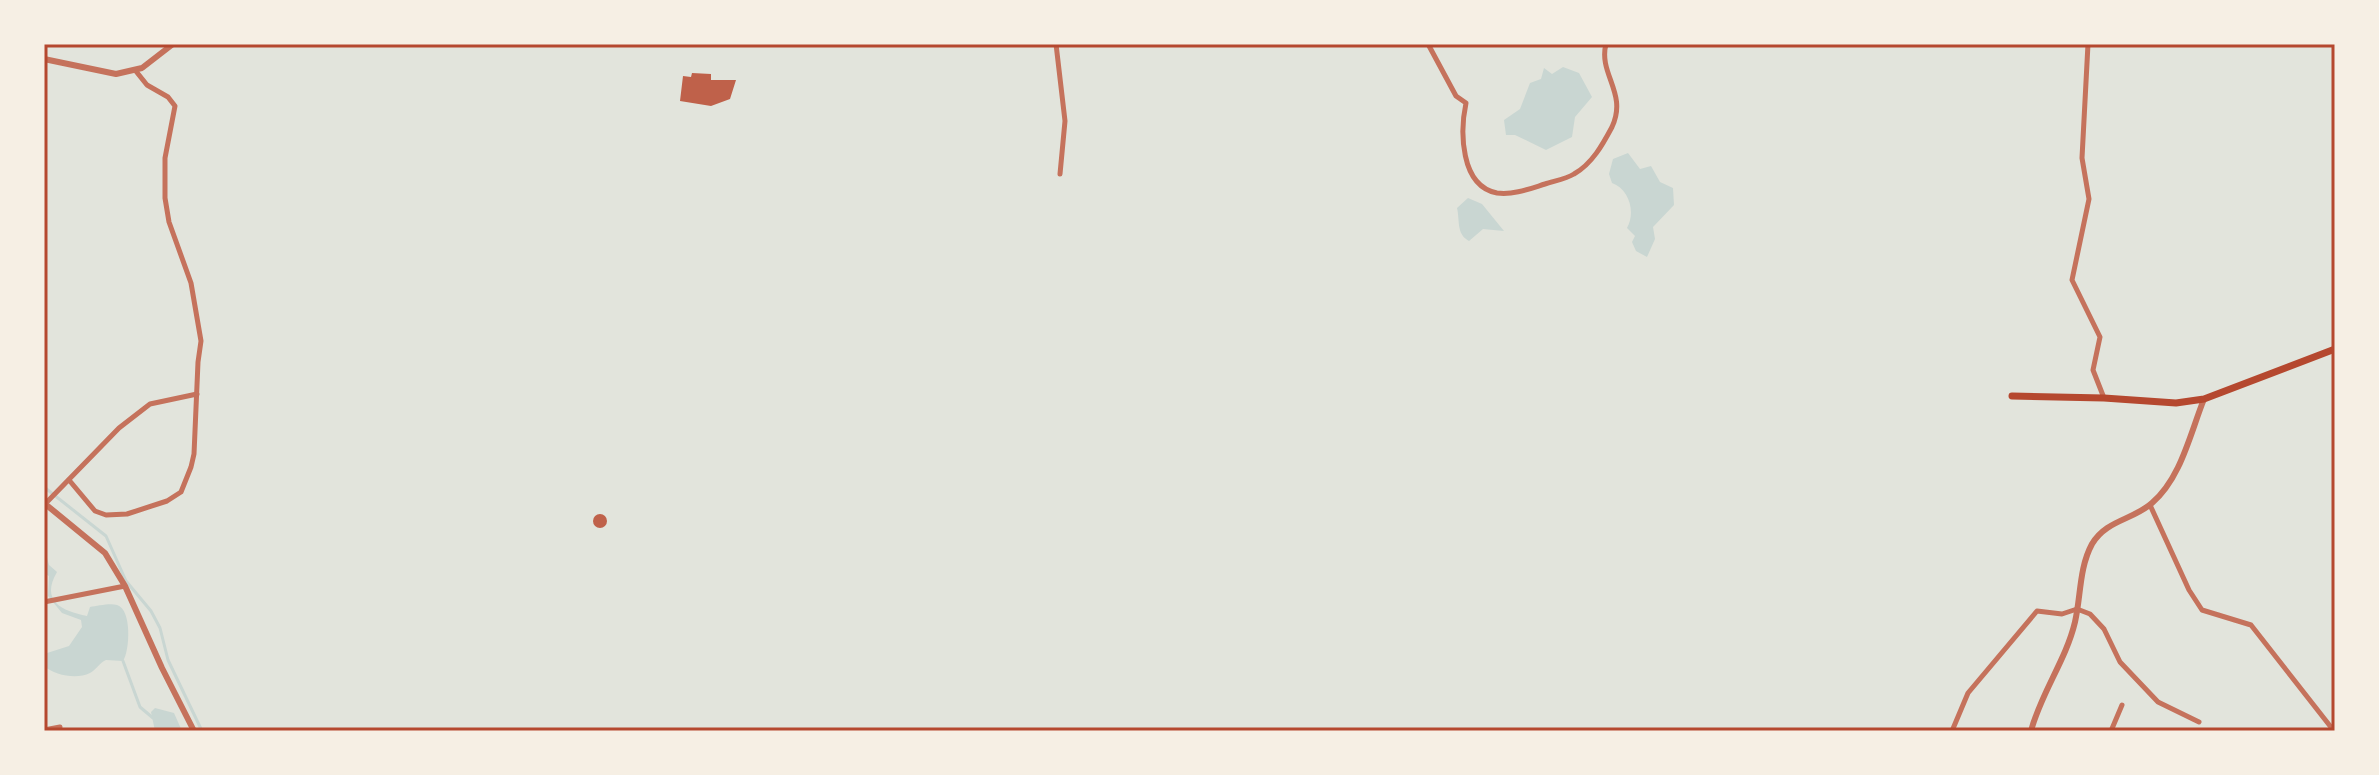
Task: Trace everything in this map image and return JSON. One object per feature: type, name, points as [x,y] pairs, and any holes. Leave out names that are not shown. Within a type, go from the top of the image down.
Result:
[{"type":"main road","points":[[2012,396],[2176,403],[2204,399],[2335,349]]},
{"type":"street","points":[[44,59],[116,74],[142,68],[173,44]]},
{"type":"street","points":[[1056,44],[1065,121],[1060,174]]},
{"type":"street","points":[[1428,44],[1456,96],[1466,103],[1464,151],[1472,176],[1484,188],[1496,193],[1518,193],[1574,174],[1595,156],[1617,113],[1618,99],[1603,56],[1606,44]]},
{"type":"street","points":[[2088,44],[2082,158],[2089,199],[2072,280],[2100,337],[2093,370],[2104,398]]},
{"type":"street","points":[[69,480],[95,511],[106,515],[127,514],[167,501],[181,492],[194,454],[201,341],[191,283],[169,222],[165,198],[165,158],[175,106],[168,97],[147,85],[135,70]]},
{"type":"street","points":[[194,731],[125,586],[105,553],[45,503],[119,428],[150,404],[197,394]]},
{"type":"street","points":[[2031,731],[2075,623],[2086,560],[2098,536],[2106,527],[2150,505],[2176,472],[2204,399]]},
{"type":"street","points":[[2150,505],[2189,590],[2202,610],[2251,625],[2334,731]]},
{"type":"street","points":[[44,602],[125,586]]},
{"type":"street","points":[[1975,731],[1950,731],[1968,693],[2037,611],[2062,614],[2077,609],[2090,614],[2104,629],[2120,662],[2158,702],[2199,722]]},
{"type":"street","points":[[2111,731],[2122,705]]},
{"type":"street","points":[[44,730],[60,727]]},
{"type":"shaded area","points":[[44,44],[2335,44],[2335,731],[44,731]]},
{"type":"shaded area","points":[[1563,67],[1579,73],[1592,97],[1575,117],[1572,137],[1546,150],[1515,135],[1506,135],[1504,120],[1520,109],[1530,83],[1541,79],[1544,68],[1552,74]]},
{"type":"shaded area","points":[[1628,153],[1640,169],[1651,166],[1660,182],[1673,188],[1674,205],[1653,227],[1655,239],[1647,257],[1636,251],[1632,242],[1635,236],[1627,228],[1631,208],[1627,196],[1612,183],[1609,174],[1613,159]]},
{"type":"shaded area","points":[[1468,198],[1482,204],[1504,231],[1483,229],[1469,241],[1465,238],[1460,231],[1457,208]]},
{"type":"shaded area","points":[[44,547],[49,565],[57,572],[52,582],[52,597],[62,608],[87,616],[90,607],[111,604],[122,608],[128,631],[123,661],[106,660],[90,673],[78,676],[60,674],[44,666],[44,654],[69,646],[82,627],[81,620],[62,613],[48,596],[49,576],[44,573]]},
{"type":"shaded area","points":[[155,708],[174,713],[182,731],[155,731],[151,712]]},
{"type":"building","points":[[692,73],[711,74],[711,80],[736,80],[730,99],[711,106],[680,101],[683,76],[691,77]]},
{"type":"building","points":[[600,514],[607,521],[600,528],[593,521]]},
{"type":"waterway","points":[[44,487],[106,536],[126,581],[151,611],[160,628],[168,660],[202,731]]},
{"type":"waterway","points":[[123,661],[140,707],[153,718]]}]
